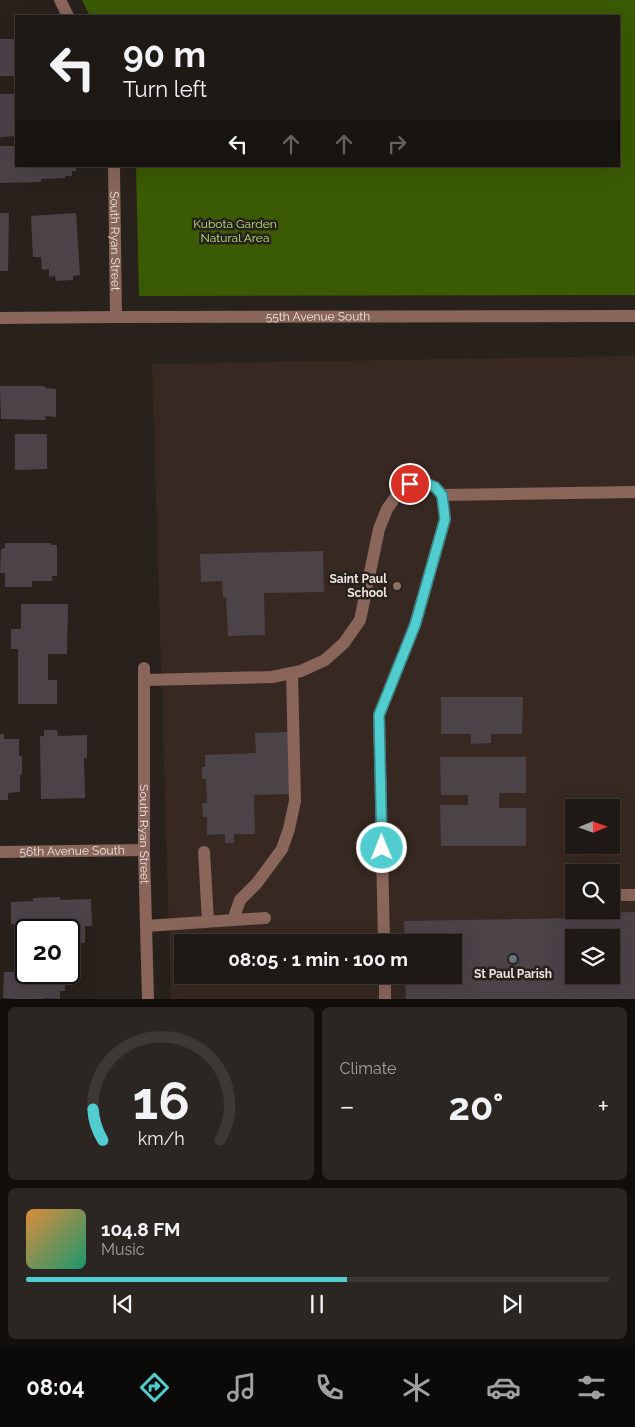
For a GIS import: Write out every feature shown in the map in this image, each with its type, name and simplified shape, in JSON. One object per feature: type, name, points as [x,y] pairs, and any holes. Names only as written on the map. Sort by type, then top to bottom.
[{"type":"street","points":[[60,0],[68,15]]},
{"type":"street","name":"South Ryan Street","points":[[114,167],[116,317]]},
{"type":"street","name":"55th Avenue South","points":[[0,318],[635,316]]},
{"type":"street","points":[[233,920],[240,900],[272,864],[282,849],[289,830],[295,801],[292,673],[301,672],[325,660],[344,643],[360,620],[379,528],[386,509],[397,495],[410,484],[425,483],[435,487],[442,495],[445,519],[415,625],[379,715],[384,934]]},
{"type":"street","points":[[442,495],[635,492]]},
{"type":"street","name":"South Ryan Street","points":[[148,999],[144,850],[144,674],[272,677],[292,673]]},
{"type":"street","name":"56th Avenue South","points":[[0,852],[144,850]]},
{"type":"street","points":[[204,852],[208,922]]},
{"type":"street","points":[[620,895],[635,895]]},
{"type":"street","points":[[146,926],[265,918]]},
{"type":"street","points":[[385,984],[385,999]]},
{"type":"shaded area","name":"Saint Paul School","points":[[635,356],[635,999],[171,999],[152,364]]},
{"type":"green space","name":"Kubota Garden Natural Area","points":[[82,0],[635,0],[635,295],[139,296],[136,167],[620,167],[620,15],[90,15]]},
{"type":"building","points":[[0,39],[13,39],[15,41],[15,76],[0,76]]},
{"type":"building","points":[[0,94],[15,94],[15,136],[0,137]]},
{"type":"building","points":[[0,146],[15,146],[15,167],[76,167],[76,171],[72,171],[72,176],[65,176],[65,178],[41,179],[41,182],[0,183]]},
{"type":"building","points":[[0,213],[9,213],[8,271],[0,271]]},
{"type":"building","points":[[76,213],[80,275],[73,276],[73,280],[56,281],[55,276],[49,277],[49,269],[42,270],[41,257],[33,257],[31,216]]},
{"type":"building","points":[[0,386],[45,386],[45,388],[56,389],[56,417],[45,416],[46,420],[1,419]]},
{"type":"building","points":[[15,434],[47,434],[47,469],[15,470]]},
{"type":"building","points":[[5,543],[51,543],[51,545],[57,545],[57,576],[52,576],[52,581],[32,581],[32,587],[5,587],[5,573],[0,573],[1,549],[5,548]]},
{"type":"building","points":[[323,551],[324,592],[264,593],[265,635],[228,636],[226,597],[223,597],[222,581],[201,582],[200,554]]},
{"type":"building","points":[[21,604],[68,604],[67,654],[48,654],[48,680],[57,680],[57,704],[18,704],[18,649],[11,649],[11,629],[21,629]]},
{"type":"building","points":[[441,697],[523,697],[522,734],[491,734],[491,743],[471,744],[471,734],[441,734]]},
{"type":"building","points":[[44,730],[57,730],[58,736],[87,735],[87,758],[84,758],[85,798],[41,799],[40,736],[44,736]]},
{"type":"building","points":[[288,732],[290,794],[254,795],[255,834],[234,834],[234,843],[225,843],[225,834],[207,835],[207,817],[203,817],[202,803],[207,803],[206,779],[202,779],[205,755],[256,753],[255,733]]},
{"type":"building","points":[[0,734],[4,734],[4,739],[19,739],[19,756],[22,756],[20,792],[8,793],[8,800],[0,800]]},
{"type":"building","points":[[440,757],[526,757],[526,793],[499,793],[499,808],[526,808],[526,846],[441,846],[440,805],[468,805],[468,795],[441,795]]},
{"type":"building","points":[[60,897],[60,900],[91,899],[92,926],[85,926],[85,943],[80,943],[80,919],[15,919],[15,924],[11,924],[11,902],[33,901],[33,898]]},
{"type":"building","name":"St Paul Parish","points":[[620,912],[635,912],[635,999],[406,999],[405,984],[462,984],[462,934],[405,934],[404,921],[620,919]]},
{"type":"building","points":[[4,972],[15,972],[15,984],[65,984],[65,991],[60,991],[60,999],[3,998]]},
{"type":"place","name":"Saint Paul School","points":[[397,586]]},
{"type":"place","name":"St Paul Parish","points":[[513,959]]},
{"type":"route","points":[[382,848],[379,715],[415,625],[445,519],[442,495],[435,487],[425,483],[410,484]]}]
